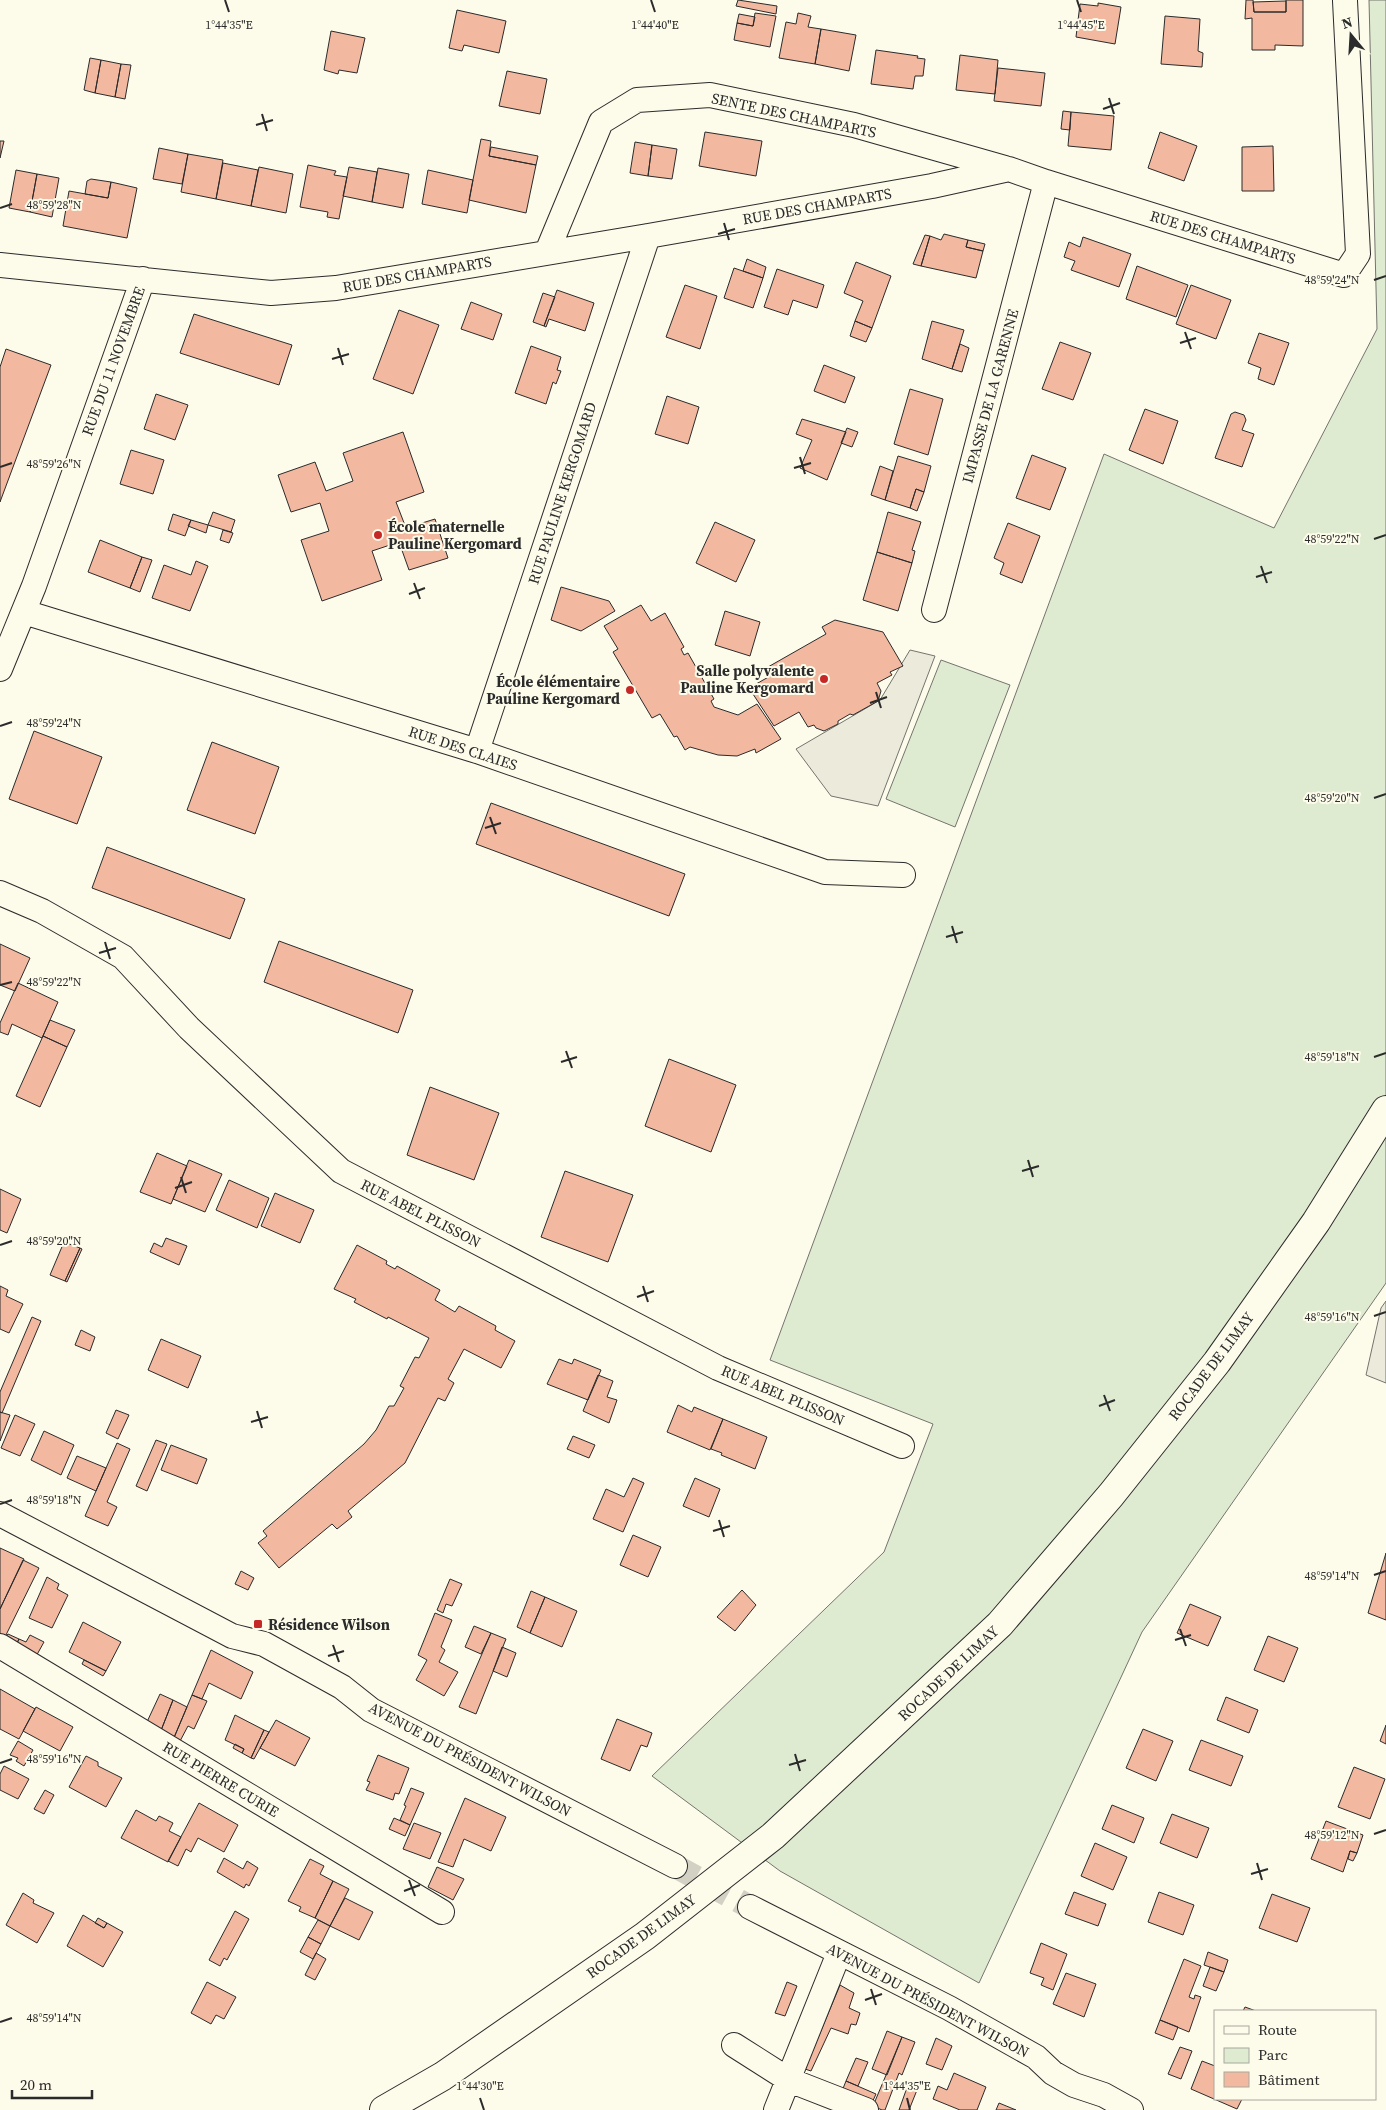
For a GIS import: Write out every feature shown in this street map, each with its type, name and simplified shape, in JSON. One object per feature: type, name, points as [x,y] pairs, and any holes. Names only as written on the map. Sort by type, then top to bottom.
[{"type":"main road","name":"ROCADE DE LIMAY","points":[[384,2110],[443,2076],[645,1936],[773,1836],[1000,1624],[1111,1495],[1217,1362],[1316,1222],[1386,1110]]},
{"type":"street","name":"RUE DES CHAMPARTS","points":[[0,265],[271,293],[336,288],[932,186],[1010,169],[1046,182],[1344,275],[1358,254],[1345,1]]},
{"type":"street","name":"SENTE DES CHAMPARTS","points":[[547,252],[601,122],[637,100],[710,95],[854,125],[1010,169]]},
{"type":"street","name":"IMPASSE DE LA GARENNE","points":[[934,610],[1046,182]]},
{"type":"street","name":"RUE PAULINE KERGOMARD","points":[[477,751],[648,236]]},
{"type":"street","name":"RUE DU 11 NOVEMBRE","points":[[0,669],[24,612],[143,279]]},
{"type":"street","name":"RUE DES CLAIES","points":[[24,612],[477,751],[825,872],[903,875]]},
{"type":"street","name":"RUE ABEL PLISSON","points":[[0,893],[42,911],[123,957],[188,1028],[341,1171],[718,1368],[902,1446]]},
{"type":"street","name":"AVENUE DU PRÉSIDENT WILSON","points":[[0,1514],[232,1636],[264,1644],[342,1687],[371,1710],[675,1866]]},
{"type":"street","name":"RUE PIERRE CURIE","points":[[0,1646],[442,1912]]},
{"type":"street","name":"AVENUE DU PRÉSIDENT WILSON","points":[[750,1907],[976,2023],[1036,2057],[1053,2073],[1074,2085],[1104,2095],[1131,2110]]},
{"type":"street","points":[[776,2110],[839,1953]]},
{"type":"street","points":[[734,2045],[789,2080],[866,2110]]},
{"type":"green space","points":[[1369,0],[1386,0],[1386,1283],[1142,1632],[979,1983],[780,1871],[652,1776],[884,1552],[933,1424],[770,1360],[1104,454],[1274,528],[1377,329]]},
{"type":"green space","points":[[941,660],[1010,685],[955,827],[886,799]]},
{"type":"shaded area","points":[[910,650],[935,656],[878,806],[831,796],[796,749],[880,700]]},
{"type":"shaded area","points":[[1386,1301],[1386,1383],[1366,1375],[1381,1308]]},
{"type":"building","points":[[738,0],[777,6],[776,14],[736,6]]},
{"type":"building","points":[[1246,0],[1253,0],[1254,12],[1286,12],[1286,0],[1303,0],[1303,46],[1275,45],[1275,50],[1252,50],[1252,18],[1245,19]]},
{"type":"building","points":[[1286,1],[1286,12],[1254,12],[1253,2]]},
{"type":"building","points":[[1098,3],[1121,7],[1115,44],[1076,37],[1080,4],[1098,6]]},
{"type":"building","points":[[457,10],[506,21],[499,53],[464,45],[462,51],[449,48]]},
{"type":"building","points":[[755,13],[776,16],[770,47],[734,40],[737,23],[753,26]]},
{"type":"building","points":[[798,13],[811,16],[808,27],[821,29],[815,64],[779,58],[786,22],[796,24]]},
{"type":"building","points":[[739,14],[755,17],[753,26],[737,23]]},
{"type":"building","points":[[1165,16],[1200,19],[1198,51],[1203,53],[1202,67],[1161,64]]},
{"type":"building","points":[[821,29],[856,35],[849,71],[815,64]]},
{"type":"building","points":[[331,31],[365,38],[357,73],[339,70],[338,74],[324,70]]},
{"type":"building","points":[[876,50],[918,56],[917,58],[925,59],[923,76],[915,76],[913,89],[871,84]]},
{"type":"building","points":[[960,55],[998,60],[995,94],[956,90]]},
{"type":"building","points":[[90,58],[101,60],[95,93],[84,90]]},
{"type":"building","points":[[101,60],[121,64],[115,97],[95,93]]},
{"type":"building","points":[[121,64],[131,65],[125,99],[115,97]]},
{"type":"building","points":[[998,68],[1045,73],[1041,106],[994,101]]},
{"type":"building","points":[[507,71],[547,79],[540,114],[499,106]]},
{"type":"building","points":[[1063,111],[1071,112],[1070,130],[1061,129]]},
{"type":"building","points":[[1071,112],[1114,116],[1111,150],[1068,146]]},
{"type":"building","points":[[705,132],[762,141],[756,176],[699,166]]},
{"type":"building","points":[[1160,132],[1197,146],[1184,181],[1148,168]]},
{"type":"building","points":[[481,139],[491,141],[489,156],[536,165],[526,213],[469,200]]},
{"type":"building","points":[[0,141],[4,141],[0,158]]},
{"type":"building","points":[[635,142],[652,145],[648,176],[630,173]]},
{"type":"building","points":[[652,145],[677,149],[672,179],[648,176]]},
{"type":"building","points":[[1273,146],[1274,191],[1242,191],[1242,147]]},
{"type":"building","points":[[491,147],[538,156],[536,165],[489,156]]},
{"type":"building","points":[[159,148],[188,154],[182,184],[153,179]]},
{"type":"building","points":[[188,154],[223,160],[216,199],[181,192]]},
{"type":"building","points":[[223,163],[258,170],[251,206],[216,199]]},
{"type":"building","points":[[308,165],[336,171],[334,175],[347,177],[339,219],[327,217],[328,212],[300,207]]},
{"type":"building","points":[[259,167],[293,174],[286,213],[251,206]]},
{"type":"building","points":[[349,167],[377,172],[372,202],[343,196]]},
{"type":"building","points":[[378,168],[409,174],[403,208],[372,202]]},
{"type":"building","points":[[16,170],[37,174],[30,212],[9,208]]},
{"type":"building","points":[[428,170],[473,180],[467,213],[422,204]]},
{"type":"building","points":[[37,174],[59,178],[52,217],[30,212]]},
{"type":"building","points":[[91,179],[111,182],[108,198],[85,194],[87,181]]},
{"type":"building","points":[[111,182],[137,188],[127,238],[63,226],[69,191],[108,198]]},
{"type":"building","points":[[944,234],[968,240],[966,247],[983,251],[976,278],[921,266],[930,236],[941,240]]},
{"type":"building","points":[[925,235],[930,236],[921,266],[913,264]]},
{"type":"building","points":[[1083,237],[1131,254],[1119,287],[1071,270],[1075,261],[1064,257],[1069,242],[1080,247]]},
{"type":"building","points":[[968,240],[985,244],[983,251],[966,247]]},
{"type":"building","points":[[747,259],[766,267],[763,278],[743,271]]},
{"type":"building","points":[[856,262],[891,276],[872,328],[855,321],[863,301],[844,293]]},
{"type":"building","points":[[1137,266],[1188,285],[1176,317],[1126,299]]},
{"type":"building","points":[[734,268],[763,278],[753,308],[724,298]]},
{"type":"building","points":[[777,269],[824,285],[817,308],[793,300],[788,315],[764,307]]},
{"type":"building","points":[[685,285],[717,296],[700,349],[666,337]]},
{"type":"building","points":[[1191,285],[1231,300],[1216,339],[1176,324]]},
{"type":"building","points":[[557,290],[594,303],[585,331],[549,319],[546,327],[544,326]]},
{"type":"building","points":[[543,293],[555,297],[544,326],[533,322]]},
{"type":"building","points":[[471,302],[502,314],[493,340],[461,329]]},
{"type":"building","points":[[399,310],[439,325],[413,394],[373,379]]},
{"type":"building","points":[[194,314],[292,345],[279,385],[180,353]]},
{"type":"building","points":[[855,321],[872,328],[866,342],[850,336]]},
{"type":"building","points":[[932,321],[964,330],[952,369],[922,359]]},
{"type":"building","points":[[1259,333],[1289,343],[1274,385],[1258,379],[1261,368],[1248,363]]},
{"type":"building","points":[[1060,342],[1091,353],[1073,400],[1042,389]]},
{"type":"building","points":[[960,344],[969,348],[962,372],[952,369]]},
{"type":"building","points":[[531,346],[561,357],[557,370],[561,371],[556,384],[553,382],[546,404],[515,393]]},
{"type":"building","points":[[6,349],[51,365],[0,502],[0,367]]},
{"type":"building","points":[[824,365],[855,377],[845,403],[814,391]]},
{"type":"building","points":[[910,389],[943,399],[928,455],[894,444]]},
{"type":"building","points":[[156,394],[188,405],[175,440],[144,429]]},
{"type":"building","points":[[667,396],[699,407],[688,444],[655,434]]},
{"type":"building","points":[[1145,409],[1178,421],[1163,464],[1129,450]]},
{"type":"building","points":[[1235,412],[1244,415],[1246,420],[1242,430],[1254,434],[1242,467],[1215,458],[1231,414]]},
{"type":"building","points":[[802,419],[846,432],[827,480],[800,468],[812,440],[796,434]]},
{"type":"building","points":[[847,428],[858,432],[852,447],[841,443]]},
{"type":"building","points":[[403,432],[424,492],[396,502],[406,528],[435,519],[448,558],[409,570],[399,542],[372,551],[382,580],[322,601],[301,540],[329,531],[320,503],[291,512],[278,475],[315,462],[326,491],[353,481],[343,453]]},
{"type":"building","points":[[131,450],[164,460],[153,494],[120,484]]},
{"type":"building","points":[[1032,455],[1066,468],[1050,510],[1016,498]]},
{"type":"building","points":[[898,456],[931,466],[924,492],[916,489],[910,508],[885,500]]},
{"type":"building","points":[[880,466],[893,471],[885,500],[871,495]]},
{"type":"building","points":[[916,489],[924,492],[917,511],[910,508]]},
{"type":"building","points":[[213,512],[235,520],[231,532],[208,525]]},
{"type":"building","points":[[888,512],[921,522],[912,550],[915,551],[912,563],[877,552]]},
{"type":"building","points":[[173,514],[191,520],[185,536],[168,530]]},
{"type":"building","points":[[191,520],[208,525],[206,533],[188,526]]},
{"type":"building","points":[[715,522],[755,540],[736,582],[696,563]]},
{"type":"building","points":[[1008,523],[1040,536],[1022,583],[1000,574],[1004,563],[994,558]]},
{"type":"building","points":[[223,530],[233,533],[229,543],[220,540]]},
{"type":"building","points":[[100,540],[142,557],[130,588],[88,572]]},
{"type":"building","points":[[877,552],[912,563],[898,611],[863,600]]},
{"type":"building","points":[[142,557],[152,560],[140,592],[130,588]]},
{"type":"building","points":[[196,561],[208,566],[190,611],[152,598],[164,565],[191,575]]},
{"type":"building","points":[[561,587],[609,601],[615,611],[581,631],[551,620]]},
{"type":"building","points":[[641,605],[651,621],[665,613],[684,647],[681,649],[684,655],[688,653],[714,699],[711,701],[714,707],[738,715],[757,704],[781,739],[756,753],[755,749],[737,756],[718,755],[690,747],[685,750],[677,736],[674,737],[660,714],[652,718],[613,652],[618,649],[604,626]]},
{"type":"building","points":[[725,611],[760,622],[750,656],[715,645]]},
{"type":"building","name":"Salle polyvalente Pauline Kergomard","points":[[835,620],[883,632],[903,666],[890,672],[892,675],[877,683],[881,691],[878,701],[853,715],[850,714],[838,721],[838,724],[824,731],[816,728],[814,725],[808,727],[799,712],[774,726],[749,688],[772,675],[768,667],[826,634],[822,627]]},
{"type":"building","points":[[34,731],[102,757],[77,824],[9,799]]},
{"type":"building","points":[[212,742],[279,767],[255,834],[187,810]]},
{"type":"building","points":[[491,803],[685,874],[669,916],[476,844]]},
{"type":"building","points":[[107,847],[245,899],[230,939],[92,888]]},
{"type":"building","points":[[279,941],[413,990],[398,1033],[264,982]]},
{"type":"building","points":[[0,944],[30,958],[15,991],[0,985]]},
{"type":"building","points":[[18,983],[58,1002],[42,1038],[12,1024],[8,1035],[0,1032],[0,1023]]},
{"type":"building","points":[[50,1020],[75,1030],[67,1047],[43,1036]]},
{"type":"building","points":[[43,1036],[67,1047],[40,1107],[16,1096]]},
{"type":"building","points":[[669,1059],[736,1085],[711,1152],[645,1126]]},
{"type":"building","points":[[430,1087],[499,1113],[474,1180],[407,1155]]},
{"type":"building","points":[[157,1153],[187,1166],[171,1204],[140,1192]]},
{"type":"building","points":[[189,1160],[222,1174],[205,1212],[173,1199]]},
{"type":"building","points":[[565,1171],[633,1195],[608,1262],[541,1237]]},
{"type":"building","points":[[229,1180],[269,1198],[257,1228],[216,1210]]},
{"type":"building","points":[[0,1189],[21,1199],[7,1233],[0,1230]]},
{"type":"building","points":[[275,1193],[314,1210],[300,1243],[261,1226]]},
{"type":"building","points":[[166,1238],[187,1246],[179,1265],[150,1252],[154,1243],[162,1247]]},
{"type":"building","points":[[64,1242],[80,1248],[65,1281],[50,1275]]},
{"type":"building","points":[[357,1245],[387,1261],[386,1264],[395,1269],[397,1266],[440,1290],[435,1300],[455,1312],[459,1306],[496,1326],[495,1330],[515,1341],[501,1368],[464,1349],[448,1379],[454,1383],[445,1401],[438,1398],[405,1463],[348,1511],[352,1517],[337,1529],[332,1524],[279,1568],[258,1543],[267,1536],[263,1531],[364,1444],[376,1430],[389,1406],[394,1406],[404,1388],[400,1386],[415,1357],[419,1358],[429,1338],[354,1302],[356,1299],[334,1289]]},
{"type":"building","points":[[80,1248],[82,1249],[67,1282],[65,1281]]},
{"type":"building","points":[[0,1286],[8,1290],[6,1296],[23,1304],[9,1333],[0,1329]]},
{"type":"building","points":[[32,1317],[41,1321],[2,1413],[0,1412],[0,1392]]},
{"type":"building","points":[[81,1330],[95,1337],[90,1351],[75,1345]]},
{"type":"building","points":[[161,1339],[201,1356],[188,1388],[148,1370]]},
{"type":"building","points":[[559,1359],[572,1364],[574,1359],[601,1370],[588,1400],[547,1384]]},
{"type":"building","points":[[598,1375],[613,1381],[607,1397],[617,1400],[609,1423],[583,1411]]},
{"type":"building","points":[[678,1405],[692,1412],[694,1407],[723,1419],[710,1450],[667,1432]]},
{"type":"building","points":[[116,1410],[129,1415],[118,1439],[106,1433]]},
{"type":"building","points":[[0,1412],[10,1415],[0,1441]]},
{"type":"building","points":[[15,1415],[35,1424],[20,1456],[1,1448]]},
{"type":"building","points":[[723,1419],[767,1437],[755,1469],[711,1449]]},
{"type":"building","points":[[44,1431],[74,1445],[61,1475],[31,1460]]},
{"type":"building","points":[[573,1436],[595,1445],[589,1458],[567,1449]]},
{"type":"building","points":[[156,1440],[167,1444],[147,1491],[136,1486]]},
{"type":"building","points":[[117,1443],[130,1449],[107,1502],[117,1507],[108,1526],[85,1516]]},
{"type":"building","points":[[171,1445],[207,1459],[197,1484],[161,1470]]},
{"type":"building","points":[[77,1456],[106,1468],[96,1491],[67,1478]]},
{"type":"building","points":[[633,1478],[644,1483],[623,1532],[593,1519],[606,1489],[624,1497]]},
{"type":"building","points":[[695,1478],[720,1489],[709,1517],[683,1506]]},
{"type":"building","points":[[633,1535],[661,1547],[648,1577],[620,1565]]},
{"type":"building","points":[[0,1548],[24,1559],[0,1609]]},
{"type":"building","points":[[1386,1553],[1386,1620],[1368,1613]]},
{"type":"building","points":[[23,1560],[39,1568],[4,1639],[0,1637],[0,1609]]},
{"type":"building","points":[[241,1571],[254,1578],[248,1590],[235,1584]]},
{"type":"building","points":[[47,1577],[59,1584],[57,1589],[68,1595],[52,1628],[29,1618]]},
{"type":"building","points":[[450,1579],[462,1584],[452,1606],[446,1604],[443,1613],[437,1610]]},
{"type":"building","points":[[742,1590],[756,1605],[735,1631],[717,1617]]},
{"type":"building","points":[[531,1591],[545,1597],[530,1633],[517,1627]]},
{"type":"building","points":[[545,1597],[577,1611],[562,1647],[530,1633]]},
{"type":"building","points":[[1190,1604],[1221,1617],[1208,1646],[1177,1633]]},
{"type":"building","points":[[435,1613],[452,1620],[441,1647],[445,1650],[439,1662],[458,1672],[444,1696],[416,1680],[427,1660],[418,1655]]},
{"type":"building","points":[[83,1622],[121,1642],[106,1671],[69,1652]]},
{"type":"building","points":[[474,1626],[491,1633],[481,1654],[465,1647]]},
{"type":"building","points":[[491,1633],[506,1639],[476,1714],[459,1707]]},
{"type":"building","points":[[8,1634],[19,1639],[14,1649],[4,1639]]},
{"type":"building","points":[[30,1635],[44,1642],[34,1660],[14,1649],[19,1639],[26,1642]]},
{"type":"building","points":[[1268,1636],[1298,1648],[1284,1682],[1254,1670]]},
{"type":"building","points":[[502,1647],[516,1653],[507,1677],[493,1671]]},
{"type":"building","points":[[211,1650],[253,1672],[241,1699],[209,1683],[202,1699],[192,1695]]},
{"type":"building","points":[[84,1660],[106,1671],[103,1676],[82,1664]]},
{"type":"building","points":[[0,1689],[35,1709],[19,1739],[0,1729]]},
{"type":"building","points":[[160,1694],[173,1700],[160,1733],[146,1724]]},
{"type":"building","points":[[192,1695],[207,1701],[194,1729],[188,1726],[179,1743],[173,1740]]},
{"type":"building","points":[[1226,1697],[1258,1710],[1249,1733],[1217,1720]]},
{"type":"building","points":[[173,1700],[187,1707],[173,1740],[160,1733]]},
{"type":"building","points":[[36,1707],[73,1727],[60,1751],[23,1731]]},
{"type":"building","points":[[235,1715],[264,1730],[251,1758],[242,1753],[244,1749],[225,1740]]},
{"type":"building","points":[[617,1719],[652,1733],[647,1747],[641,1745],[630,1771],[601,1759]]},
{"type":"building","points":[[276,1720],[310,1738],[295,1766],[260,1748]]},
{"type":"building","points":[[1386,1725],[1386,1744],[1380,1741]]},
{"type":"building","points":[[1143,1729],[1173,1741],[1156,1781],[1126,1768]]},
{"type":"building","points":[[264,1730],[269,1732],[254,1759],[251,1758]]},
{"type":"building","points":[[1201,1740],[1243,1756],[1231,1786],[1189,1770]]},
{"type":"building","points":[[18,1741],[33,1750],[24,1766],[16,1761],[18,1758],[10,1755]]},
{"type":"building","points":[[235,1744],[244,1749],[242,1753],[233,1748]]},
{"type":"building","points":[[378,1755],[409,1768],[399,1794],[395,1793],[393,1800],[366,1790],[370,1782],[367,1781]]},
{"type":"building","points":[[86,1756],[98,1762],[98,1766],[122,1778],[106,1807],[69,1787]]},
{"type":"building","points":[[4,1766],[29,1779],[18,1799],[0,1790],[0,1774]]},
{"type":"building","points":[[1354,1767],[1385,1779],[1370,1819],[1338,1807]]},
{"type":"building","points":[[411,1788],[424,1793],[410,1825],[400,1820]]},
{"type":"building","points":[[45,1790],[54,1795],[44,1814],[34,1809]]},
{"type":"building","points":[[465,1798],[506,1817],[491,1851],[464,1839],[453,1867],[438,1862]]},
{"type":"building","points":[[199,1803],[238,1825],[224,1852],[198,1838],[191,1852],[186,1849],[178,1866],[168,1861]]},
{"type":"building","points":[[1112,1805],[1144,1818],[1134,1843],[1102,1829]]},
{"type":"building","points":[[136,1810],[156,1821],[159,1816],[173,1823],[169,1831],[181,1837],[168,1862],[121,1838]]},
{"type":"building","points":[[1172,1814],[1209,1828],[1197,1858],[1160,1843]]},
{"type":"building","points":[[394,1818],[410,1825],[405,1836],[389,1829]]},
{"type":"building","points":[[1326,1821],[1363,1835],[1357,1853],[1350,1851],[1343,1872],[1311,1859]]},
{"type":"building","points":[[414,1823],[441,1833],[430,1859],[403,1849]]},
{"type":"building","points":[[1095,1843],[1127,1857],[1113,1890],[1081,1876]]},
{"type":"building","points":[[1350,1851],[1357,1853],[1353,1861],[1348,1859]]},
{"type":"building","points":[[224,1858],[243,1869],[247,1861],[258,1868],[249,1886],[246,1884],[244,1888],[217,1872]]},
{"type":"building","points":[[310,1859],[324,1866],[320,1874],[333,1881],[315,1918],[299,1911],[301,1907],[288,1901]]},
{"type":"building","points":[[437,1867],[464,1879],[453,1900],[428,1887]]},
{"type":"building","points":[[333,1881],[349,1889],[330,1926],[315,1918]]},
{"type":"building","points":[[1074,1892],[1106,1904],[1098,1926],[1065,1914]]},
{"type":"building","points":[[1159,1892],[1194,1905],[1183,1935],[1148,1922]]},
{"type":"building","points":[[23,1893],[34,1900],[33,1903],[54,1913],[37,1943],[6,1925]]},
{"type":"building","points":[[1272,1894],[1310,1908],[1297,1942],[1259,1928]]},
{"type":"building","points":[[345,1898],[373,1912],[359,1940],[330,1926]]},
{"type":"building","points":[[235,1911],[249,1919],[227,1960],[224,1958],[220,1966],[209,1960]]},
{"type":"building","points":[[83,1915],[104,1928],[107,1923],[123,1932],[103,1967],[67,1946]]},
{"type":"building","points":[[98,1918],[107,1923],[104,1928],[95,1923]]},
{"type":"building","points":[[318,1920],[330,1926],[321,1944],[308,1937]]},
{"type":"building","points":[[308,1937],[321,1944],[313,1959],[300,1952]]},
{"type":"building","points":[[1041,1943],[1067,1954],[1053,1990],[1041,1985],[1044,1978],[1030,1973]]},
{"type":"building","points":[[1208,1952],[1228,1960],[1224,1972],[1204,1965]]},
{"type":"building","points":[[316,1953],[326,1959],[315,1980],[305,1975]]},
{"type":"building","points":[[1184,1959],[1201,1966],[1189,1997],[1194,1999],[1195,1995],[1201,1997],[1189,2032],[1160,2020]]},
{"type":"building","points":[[1210,1967],[1224,1972],[1216,1991],[1203,1986]]},
{"type":"building","points":[[1066,1973],[1096,1984],[1084,2017],[1053,2004]]},
{"type":"building","points":[[207,1982],[236,1997],[224,2019],[216,2015],[211,2024],[191,2013]]},
{"type":"building","points":[[787,1982],[797,1986],[785,2016],[775,2013]]},
{"type":"building","points":[[840,1985],[854,1993],[849,2008],[860,2013],[856,2025],[851,2024],[848,2034],[831,2028],[811,2071],[805,2069]]},
{"type":"building","points":[[1160,2020],[1178,2027],[1173,2040],[1155,2033]]},
{"type":"building","points":[[887,2031],[902,2037],[887,2075],[872,2069]]},
{"type":"building","points":[[902,2037],[915,2042],[902,2075],[899,2073],[885,2110],[882,2110],[873,2106]]},
{"type":"building","points":[[936,2038],[952,2046],[942,2070],[926,2064]]},
{"type":"building","points":[[1180,2047],[1192,2051],[1181,2079],[1168,2074]]},
{"type":"building","points":[[856,2058],[868,2062],[858,2086],[846,2081]]},
{"type":"building","points":[[1202,2061],[1214,2066],[1214,2099],[1191,2089]]},
{"type":"building","points":[[954,2073],[986,2087],[977,2110],[960,2110],[933,2099],[938,2086],[947,2090]]},
{"type":"building","points":[[846,2081],[876,2094],[871,2105],[842,2091]]},
{"type":"building","points":[[909,2082],[919,2085],[909,2110],[899,2110]]},
{"type":"building","points":[[1216,2100],[1242,2100],[1237,2109]]},
{"type":"building","points":[[999,2103],[1016,2110],[996,2110]]},
{"type":"tunnel","points":[[675,1866],[750,1907]]},
{"type":"place","name":"École maternelle Pauline Kergomard","points":[[378,535]]},
{"type":"place","name":"Salle polyvalente Pauline Kergomard","points":[[824,679]]},
{"type":"place","name":"École élémentaire Pauline Kergomard","points":[[630,690]]},
{"type":"place","name":"Résidence Wilson","points":[[258,1624]]}]
